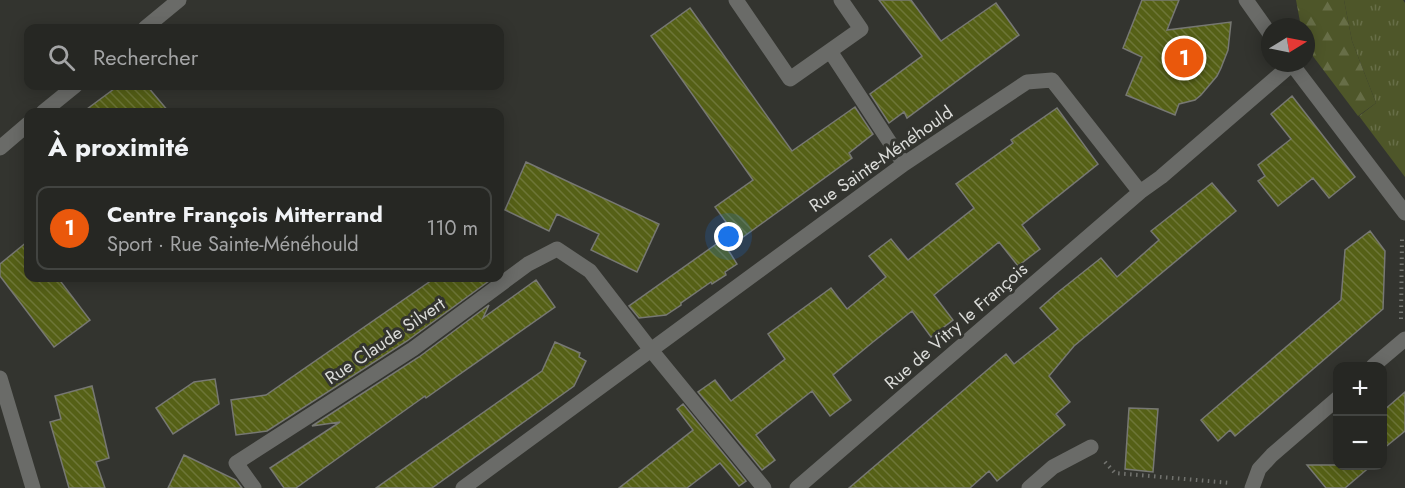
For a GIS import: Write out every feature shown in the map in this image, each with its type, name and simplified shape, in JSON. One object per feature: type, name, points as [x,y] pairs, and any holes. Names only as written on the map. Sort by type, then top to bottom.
[{"type":"street","points":[[150,24],[179,0]]},
{"type":"street","points":[[736,0],[790,79],[861,29],[841,0]]},
{"type":"street","points":[[1246,0],[1261,21]]},
{"type":"street","points":[[830,51],[904,164]]},
{"type":"street","points":[[1140,192],[1161,177],[1282,72]]},
{"type":"street","points":[[1297,72],[1405,213]]},
{"type":"street","name":"Rue Sainte-Ménéhould","points":[[463,488],[904,164],[1027,82],[1052,80],[1140,192]]},
{"type":"street","points":[[48,108],[70,90]]},
{"type":"street","points":[[0,148],[24,127]]},
{"type":"street","name":"Rue de Vitry le François","points":[[797,488],[1140,192]]},
{"type":"street","name":"Rue Claude Silvert","points":[[504,282],[528,264],[557,249],[590,271],[651,350],[764,488]]},
{"type":"street","name":"Rue Claude Silvert","points":[[254,488],[236,463],[413,349],[504,282]]},
{"type":"street","points":[[1378,362],[1405,339]]},
{"type":"street","points":[[0,378],[6,418],[33,488]]},
{"type":"street","points":[[1252,487],[1259,469],[1272,455],[1333,402]]},
{"type":"street","points":[[1029,488],[1053,467],[1091,447]]},
{"type":"path","points":[[1405,237],[1402,239],[1401,321],[1405,326]]},
{"type":"path","points":[[1091,447],[1116,473],[1252,487]]},
{"type":"green space","points":[[1296,0],[1344,0],[1352,41],[1376,103],[1358,116],[1315,59],[1315,18],[1299,18]]},
{"type":"green space","points":[[1344,0],[1403,0],[1405,3],[1405,177],[1359,116],[1376,103],[1352,41]]},
{"type":"building","points":[[879,0],[911,0],[941,41],[996,3],[1019,35],[907,118],[904,112],[889,123],[870,94],[922,56]]},
{"type":"building","points":[[1142,0],[1179,0],[1167,30],[1231,22],[1228,50],[1217,76],[1195,100],[1179,104],[1175,115],[1126,95],[1142,57],[1123,48]]},
{"type":"building","points":[[690,8],[792,151],[855,107],[873,134],[849,153],[852,158],[739,240],[715,207],[753,180],[651,36]]},
{"type":"building","points":[[113,90],[150,90],[166,108],[88,108]]},
{"type":"building","points":[[1292,96],[1355,177],[1329,198],[1313,178],[1278,206],[1258,181],[1265,176],[1258,165],[1291,139],[1271,114]]},
{"type":"building","points":[[1057,108],[1098,164],[1022,225],[1040,249],[1018,266],[999,242],[934,295],[953,320],[931,337],[912,311],[833,375],[851,400],[830,416],[812,391],[756,435],[775,460],[762,470],[698,392],[715,380],[731,401],[785,359],[768,334],[831,288],[847,309],[886,277],[869,256],[891,239],[908,260],[974,208],[956,184],[1013,143],[1011,140]]},
{"type":"building","points":[[526,162],[659,224],[637,272],[591,250],[599,234],[557,214],[549,231],[505,210]]},
{"type":"building","points":[[1212,183],[1236,211],[1074,346],[1049,376],[1070,402],[1056,414],[1065,425],[997,481],[989,471],[970,488],[849,488],[1006,354],[1014,364],[1058,329],[1040,308],[1057,293],[1101,258],[1117,277],[1159,240],[1151,231]]},
{"type":"building","points":[[1370,231],[1385,251],[1383,309],[1235,436],[1230,430],[1218,441],[1201,420],[1341,300],[1345,250]]},
{"type":"building","points":[[722,240],[737,264],[725,272],[726,275],[712,284],[711,282],[666,315],[639,318],[629,306]]},
{"type":"building","points":[[24,244],[24,282],[61,282],[90,320],[54,347],[0,276],[0,264]]},
{"type":"building","points":[[536,280],[555,307],[296,488],[284,488],[270,468],[340,422],[312,426],[419,357],[489,305],[483,318]]},
{"type":"building","points":[[429,282],[488,282],[407,341],[267,431],[236,435],[231,400],[266,395]]},
{"type":"building","points":[[555,342],[580,353],[579,357],[586,361],[574,386],[432,488],[376,488],[542,371]]},
{"type":"building","points":[[215,379],[219,404],[173,434],[156,408],[194,382]]},
{"type":"building","points":[[92,386],[109,458],[96,462],[105,488],[69,488],[50,422],[61,419],[55,396]]},
{"type":"building","points":[[1405,392],[1405,431],[1387,446],[1387,416],[1387,408]]},
{"type":"building","points":[[683,404],[746,481],[739,486],[720,463],[687,488],[619,488],[693,430],[677,409]]},
{"type":"building","points":[[1129,408],[1158,409],[1153,472],[1125,469]]},
{"type":"building","points":[[184,455],[236,480],[242,488],[168,488]]},
{"type":"building","points":[[1307,465],[1333,465],[1333,470],[1366,470],[1345,488],[1326,488]]},
{"type":"place","name":"Centre François Mitterrand","points":[[1184,58]]}]
